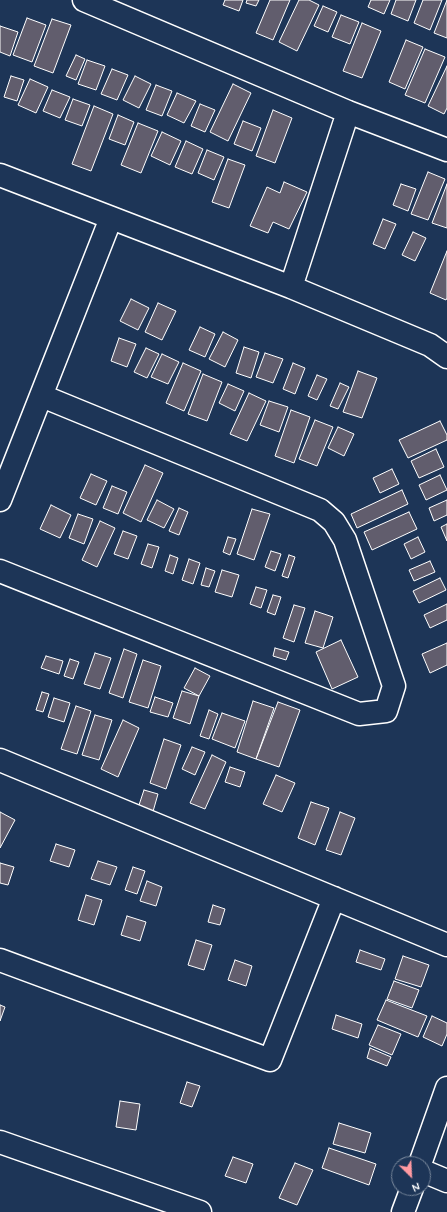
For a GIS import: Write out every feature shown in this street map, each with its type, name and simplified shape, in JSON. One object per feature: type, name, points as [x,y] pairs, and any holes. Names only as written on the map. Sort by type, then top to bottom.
[{"type":"street","points":[[84,0],[348,112],[447,150]]},
{"type":"street","points":[[291,287],[348,112]]},
{"type":"street","points":[[0,175],[291,287],[430,345],[447,357]]},
{"type":"street","points":[[0,500],[111,218]]},
{"type":"street","points":[[0,571],[360,714],[386,711],[394,686],[345,540],[334,522],[320,510],[42,396]]},
{"type":"street","points":[[0,760],[447,945]]},
{"type":"street","points":[[0,960],[270,1060],[334,898]]},
{"type":"street","points":[[423,1156],[447,1088]]},
{"type":"street","points":[[0,1142],[200,1212]]},
{"type":"street","points":[[431,1174],[447,1181]]},
{"type":"street","points":[[403,1212],[409,1196]]},
{"type":"building","points":[[225,0],[243,0],[239,11],[223,5]]},
{"type":"building","points":[[247,0],[259,0],[256,6],[246,3]]},
{"type":"building","points":[[270,0],[290,0],[273,40],[256,33]]},
{"type":"building","points":[[299,0],[309,0],[319,5],[297,51],[279,42]]},
{"type":"building","points":[[371,0],[390,0],[384,14],[368,7]]},
{"type":"building","points":[[396,0],[416,0],[408,21],[391,14]]},
{"type":"building","points":[[423,0],[442,0],[430,30],[414,23]]},
{"type":"building","points":[[447,0],[447,38],[434,33]]},
{"type":"building","points":[[323,6],[337,12],[328,32],[314,26]]},
{"type":"building","points":[[341,15],[359,22],[350,44],[332,37]]},
{"type":"building","points":[[27,18],[46,25],[32,62],[13,55]]},
{"type":"building","points":[[52,19],[71,25],[53,73],[34,66]]},
{"type":"building","points":[[362,23],[381,31],[362,78],[343,71]]},
{"type":"building","points":[[0,26],[18,32],[10,56],[0,52]]},
{"type":"building","points":[[406,40],[423,47],[405,89],[389,82]]},
{"type":"building","points":[[425,49],[445,57],[425,103],[405,95]]},
{"type":"building","points":[[76,55],[85,59],[76,80],[66,76]]},
{"type":"building","points":[[87,60],[105,66],[96,90],[78,84]]},
{"type":"building","points":[[447,66],[447,108],[444,114],[428,106]]},
{"type":"building","points":[[112,69],[128,75],[117,100],[101,94]]},
{"type":"building","points":[[11,76],[24,80],[17,101],[4,97]]},
{"type":"building","points":[[135,76],[151,84],[139,108],[123,100]]},
{"type":"building","points":[[30,79],[48,87],[36,113],[18,105]]},
{"type":"building","points":[[233,84],[251,93],[228,141],[210,132]]},
{"type":"building","points":[[156,85],[172,91],[162,116],[146,110]]},
{"type":"building","points":[[52,90],[70,97],[60,118],[43,111]]},
{"type":"building","points":[[177,93],[196,101],[184,123],[167,115]]},
{"type":"building","points":[[73,99],[90,105],[82,126],[65,120]]},
{"type":"building","points":[[200,104],[215,110],[205,132],[191,126]]},
{"type":"building","points":[[94,106],[113,114],[91,171],[72,164]]},
{"type":"building","points":[[273,110],[292,118],[275,163],[256,156]]},
{"type":"building","points":[[118,115],[134,122],[125,145],[109,139]]},
{"type":"building","points":[[243,121],[261,128],[252,151],[234,144]]},
{"type":"building","points":[[138,123],[158,131],[141,173],[121,165]]},
{"type":"building","points":[[162,132],[181,141],[170,165],[151,156]]},
{"type":"building","points":[[186,141],[203,149],[192,174],[175,167]]},
{"type":"building","points":[[207,150],[224,157],[214,180],[198,173]]},
{"type":"building","points":[[228,159],[245,165],[229,208],[212,202]]},
{"type":"building","points":[[428,172],[445,179],[428,220],[411,214]]},
{"type":"building","points":[[284,182],[307,192],[289,229],[273,222],[268,233],[250,226],[267,187],[280,193]]},
{"type":"building","points":[[401,184],[416,189],[408,211],[393,205]]},
{"type":"building","points":[[447,184],[447,228],[432,223]]},
{"type":"building","points":[[383,219],[396,224],[385,249],[373,244]]},
{"type":"building","points":[[413,232],[426,238],[415,261],[402,255]]},
{"type":"building","points":[[447,251],[447,298],[446,300],[430,293]]},
{"type":"building","points":[[131,299],[149,308],[138,330],[120,321]]},
{"type":"building","points":[[158,303],[176,311],[162,340],[145,332]]},
{"type":"building","points":[[200,327],[215,334],[205,357],[189,350]]},
{"type":"building","points":[[223,332],[238,340],[225,367],[209,359]]},
{"type":"building","points":[[119,338],[136,344],[127,367],[111,361]]},
{"type":"building","points":[[244,347],[259,352],[251,378],[236,373]]},
{"type":"building","points":[[146,348],[159,354],[147,378],[134,372]]},
{"type":"building","points":[[265,353],[283,359],[273,383],[256,377]]},
{"type":"building","points":[[162,354],[179,362],[168,384],[151,377]]},
{"type":"building","points":[[183,363],[201,371],[184,411],[166,403]]},
{"type":"building","points":[[293,363],[305,368],[295,394],[283,389]]},
{"type":"building","points":[[358,371],[377,378],[362,418],[343,412]]},
{"type":"building","points":[[203,374],[222,382],[207,421],[188,414]]},
{"type":"building","points":[[317,375],[327,379],[317,400],[308,396]]},
{"type":"building","points":[[340,383],[349,387],[338,409],[330,406]]},
{"type":"building","points":[[228,384],[244,391],[235,411],[219,403]]},
{"type":"building","points":[[249,393],[266,401],[247,441],[230,434]]},
{"type":"building","points":[[269,401],[288,407],[279,432],[260,425]]},
{"type":"building","points":[[291,410],[310,417],[294,463],[275,456]]},
{"type":"building","points":[[315,420],[333,427],[317,466],[299,459]]},
{"type":"building","points":[[440,421],[447,435],[447,440],[408,458],[399,440]]},
{"type":"building","points":[[338,427],[354,434],[344,456],[328,448]]},
{"type":"building","points":[[436,449],[444,467],[419,478],[411,461]]},
{"type":"building","points":[[145,465],[163,473],[141,522],[123,513]]},
{"type":"building","points":[[392,469],[399,484],[380,493],[373,478]]},
{"type":"building","points":[[91,474],[107,481],[96,505],[80,498]]},
{"type":"building","points":[[440,475],[447,490],[426,500],[419,485]]},
{"type":"building","points":[[112,486],[127,492],[118,514],[103,508]]},
{"type":"building","points":[[402,490],[408,504],[357,528],[351,514]]},
{"type":"building","points":[[157,500],[174,509],[164,528],[147,520]]},
{"type":"building","points":[[447,500],[447,515],[434,521],[429,508]]},
{"type":"building","points":[[51,505],[71,515],[60,538],[40,529]]},
{"type":"building","points":[[179,508],[188,512],[179,535],[169,531]]},
{"type":"building","points":[[252,509],[270,514],[254,560],[237,554]]},
{"type":"building","points":[[409,512],[417,529],[372,550],[364,532]]},
{"type":"building","points":[[78,514],[93,519],[84,544],[69,538]]},
{"type":"building","points":[[100,521],[115,528],[97,567],[82,560]]},
{"type":"building","points":[[447,524],[447,541],[441,527]]},
{"type":"building","points":[[123,531],[137,536],[128,559],[114,554]]},
{"type":"building","points":[[228,537],[236,539],[230,555],[223,552]]},
{"type":"building","points":[[418,537],[425,552],[411,559],[404,544]]},
{"type":"building","points":[[148,544],[159,547],[152,568],[141,564]]},
{"type":"building","points":[[271,551],[281,554],[275,571],[265,567]]},
{"type":"building","points":[[170,555],[178,558],[173,574],[165,571]]},
{"type":"building","points":[[289,555],[295,557],[288,578],[282,576]]},
{"type":"building","points":[[189,559],[200,563],[193,584],[182,580]]},
{"type":"building","points":[[430,561],[435,572],[414,581],[409,570]]},
{"type":"building","points":[[206,568],[215,571],[209,587],[201,585]]},
{"type":"building","points":[[222,570],[239,575],[232,597],[215,592]]},
{"type":"building","points":[[440,578],[446,590],[419,603],[413,591]]},
{"type":"building","points":[[256,587],[267,590],[261,608],[250,604]]},
{"type":"building","points":[[273,595],[281,597],[275,615],[267,612]]},
{"type":"building","points":[[447,604],[447,620],[430,628],[424,615]]},
{"type":"building","points":[[294,605],[305,608],[294,642],[283,638]]},
{"type":"building","points":[[315,611],[333,617],[323,648],[305,643]]},
{"type":"building","points":[[341,640],[358,677],[332,689],[316,652]]},
{"type":"building","points":[[447,643],[447,665],[430,673],[422,654]]},
{"type":"building","points":[[275,648],[289,652],[286,660],[273,656]]},
{"type":"building","points":[[124,649],[137,654],[123,698],[109,693]]},
{"type":"building","points":[[95,653],[111,658],[100,689],[84,684]]},
{"type":"building","points":[[46,656],[63,661],[59,674],[41,668]]},
{"type":"building","points":[[70,659],[79,662],[73,679],[64,676]]},
{"type":"building","points":[[143,660],[161,666],[148,708],[129,702]]},
{"type":"building","points":[[195,668],[210,676],[199,696],[184,688]]},
{"type":"building","points":[[182,691],[199,696],[190,724],[173,718]]},
{"type":"building","points":[[42,692],[49,694],[43,712],[36,710]]},
{"type":"building","points":[[155,697],[173,703],[168,717],[150,712]]},
{"type":"building","points":[[54,698],[70,703],[64,722],[48,717]]},
{"type":"building","points":[[253,701],[274,708],[256,759],[237,752]]},
{"type":"building","points":[[278,702],[300,710],[279,767],[256,759]]},
{"type":"building","points":[[76,706],[91,711],[77,754],[61,749]]},
{"type":"building","points":[[209,710],[218,714],[209,739],[200,736]]},
{"type":"building","points":[[222,713],[245,721],[235,748],[212,739]]},
{"type":"building","points":[[95,715],[112,720],[99,760],[82,755]]},
{"type":"building","points":[[123,720],[139,728],[118,777],[101,769]]},
{"type":"building","points":[[164,739],[181,745],[166,789],[150,783]]},
{"type":"building","points":[[192,747],[205,752],[195,775],[182,769]]},
{"type":"building","points":[[212,755],[226,762],[205,809],[190,803]]},
{"type":"building","points":[[230,767],[245,772],[240,787],[225,782]]},
{"type":"building","points":[[276,775],[295,783],[282,812],[263,804]]},
{"type":"building","points":[[144,790],[158,794],[152,815],[137,811]]},
{"type":"building","points":[[311,802],[329,808],[315,845],[298,838]]},
{"type":"building","points":[[0,812],[15,820],[0,848]]},
{"type":"building","points":[[340,812],[355,818],[341,855],[326,850]]},
{"type":"building","points":[[56,844],[75,850],[69,867],[50,861]]},
{"type":"building","points":[[98,861],[117,867],[110,885],[91,879]]},
{"type":"building","points":[[0,863],[14,867],[8,885],[0,883]]},
{"type":"building","points":[[133,867],[145,871],[137,894],[125,890]]},
{"type":"building","points":[[147,881],[162,887],[156,906],[140,901]]},
{"type":"building","points":[[86,895],[102,900],[94,925],[78,920]]},
{"type":"building","points":[[213,905],[225,909],[220,925],[208,922]]},
{"type":"building","points":[[127,916],[146,922],[140,941],[121,935]]},
{"type":"building","points":[[196,940],[212,945],[204,970],[188,965]]},
{"type":"building","points":[[360,950],[385,959],[381,970],[356,962]]},
{"type":"building","points":[[403,956],[429,965],[421,987],[395,979]]},
{"type":"building","points":[[235,960],[252,966],[246,986],[228,980]]},
{"type":"building","points":[[394,981],[419,990],[412,1008],[387,999]]},
{"type":"building","points":[[386,1000],[427,1016],[418,1037],[377,1020]]},
{"type":"building","points":[[0,1005],[5,1007],[0,1021]]},
{"type":"building","points":[[336,1015],[362,1024],[358,1038],[332,1029]]},
{"type":"building","points":[[432,1016],[447,1023],[447,1034],[442,1046],[423,1037]]},
{"type":"building","points":[[378,1025],[401,1034],[392,1055],[369,1045]]},
{"type":"building","points":[[370,1048],[391,1057],[387,1066],[367,1058]]},
{"type":"building","points":[[187,1082],[200,1086],[192,1107],[180,1103]]},
{"type":"building","points":[[120,1101],[140,1104],[136,1130],[116,1127]]},
{"type":"building","points":[[339,1123],[371,1133],[365,1153],[333,1144]]},
{"type":"building","points":[[329,1148],[376,1164],[369,1185],[322,1168]]},
{"type":"building","points":[[233,1157],[253,1164],[246,1183],[225,1176]]},
{"type":"building","points":[[295,1163],[313,1170],[297,1205],[279,1198]]}]
